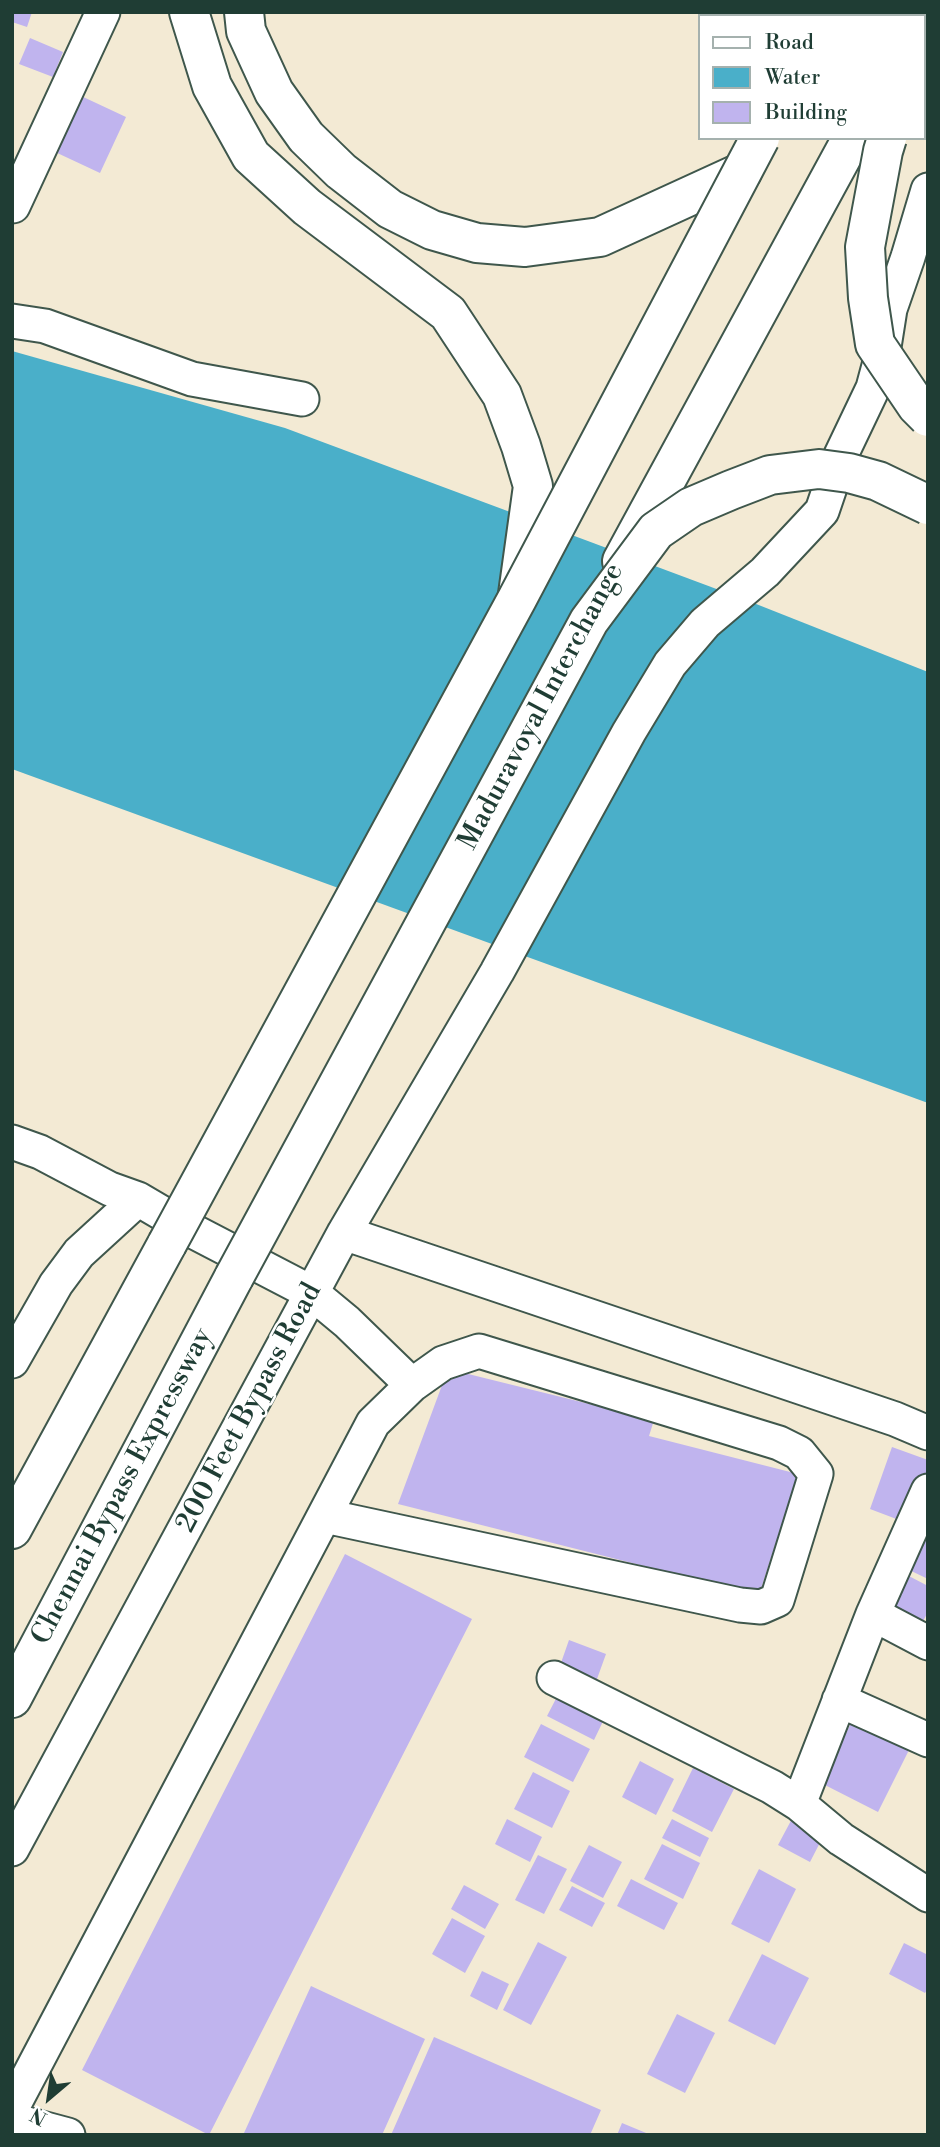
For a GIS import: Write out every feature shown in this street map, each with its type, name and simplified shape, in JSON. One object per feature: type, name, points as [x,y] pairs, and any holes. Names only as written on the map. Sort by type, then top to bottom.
[{"type":"highway","points":[[189,12],[212,86],[251,156],[307,207],[448,313],[502,395],[533,486],[517,599]]},
{"type":"highway","points":[[244,12],[246,31],[274,92],[306,137],[341,171],[390,209],[432,230],[477,243],[525,247],[600,237],[742,172]]},
{"type":"highway","points":[[12,1530],[517,599],[759,140]]},
{"type":"highway","name":"Maduravoyal Interchange","points":[[234,1277],[851,140]]},
{"type":"highway","points":[[886,140],[865,247],[868,299],[875,344],[917,406],[928,417]]},
{"type":"highway","points":[[589,621],[656,531],[691,507],[770,475],[819,469],[849,473],[878,481],[928,505]]},
{"type":"highway","name":"Chennai Bypass Expressway","points":[[12,1698],[234,1277]]},
{"type":"street","points":[[13,206],[103,12]]},
{"type":"street","name":"200 Feet Bypass Road","points":[[12,1849],[344,1233],[497,972],[629,732],[670,664],[705,623],[751,584],[822,511],[841,455],[873,388],[884,347],[890,309],[928,190]]},
{"type":"street","points":[[12,321],[45,326],[191,379],[302,399]]},
{"type":"street","points":[[12,1142],[40,1152],[110,1189],[138,1199],[189,1229],[312,1293],[347,1322],[411,1385]]},
{"type":"street","points":[[12,1361],[56,1284],[79,1253],[138,1199]]},
{"type":"street","points":[[344,1233],[895,1419],[928,1433]]},
{"type":"street","points":[[12,2108],[373,1423],[411,1385],[443,1363],[479,1351],[779,1443],[799,1453],[816,1474],[777,1600],[761,1607],[740,1605],[325,1516]]},
{"type":"street","points":[[799,1804],[873,1614],[928,1491]]},
{"type":"street","points":[[873,1614],[928,1643]]},
{"type":"street","points":[[554,1678],[772,1787],[799,1804],[841,1839],[928,1895]]},
{"type":"street","points":[[839,1700],[928,1740]]},
{"type":"street","points":[[12,2120],[68,2135]]},
{"type":"water","points":[[12,351],[285,428],[746,600],[928,672],[928,1103],[12,769]]},
{"type":"building","points":[[12,12],[32,12],[27,27],[12,22]]},
{"type":"building","points":[[30,38],[63,52],[53,77],[19,64]]},
{"type":"building","points":[[79,95],[126,117],[100,173],[53,151]]},
{"type":"building","points":[[448,1369],[654,1420],[649,1436],[798,1474],[759,1595],[398,1504]]},
{"type":"building","points":[[892,1447],[928,1460],[928,1467],[907,1523],[870,1509]]},
{"type":"building","points":[[928,1524],[928,1579],[905,1568]]},
{"type":"building","points":[[345,1554],[472,1619],[209,2135],[82,2070]]},
{"type":"building","points":[[907,1575],[928,1586],[928,1612],[917,1632],[886,1616]]},
{"type":"building","points":[[569,1640],[606,1654],[593,1690],[556,1677]]},
{"type":"building","points":[[561,1689],[607,1713],[594,1740],[547,1716]]},
{"type":"building","points":[[853,1719],[910,1748],[878,1812],[821,1783]]},
{"type":"building","points":[[541,1724],[590,1749],[573,1782],[524,1757]]},
{"type":"building","points":[[640,1761],[674,1779],[656,1815],[622,1797]]},
{"type":"building","points":[[693,1768],[734,1789],[712,1832],[672,1811]]},
{"type":"building","points":[[533,1772],[570,1791],[552,1828],[514,1809]]},
{"type":"building","points":[[794,1815],[826,1831],[810,1862],[778,1845]]},
{"type":"building","points":[[507,1819],[542,1837],[530,1862],[495,1844]]},
{"type":"building","points":[[672,1819],[709,1838],[700,1857],[662,1838]]},
{"type":"building","points":[[662,1844],[700,1863],[683,1899],[644,1879]]},
{"type":"building","points":[[589,1845],[622,1862],[603,1898],[570,1881]]},
{"type":"building","points":[[538,1855],[567,1869],[544,1914],[515,1900]]},
{"type":"building","points":[[759,1869],[796,1889],[769,1943],[731,1924]]},
{"type":"building","points":[[631,1879],[678,1903],[664,1930],[617,1906]]},
{"type":"building","points":[[464,1885],[499,1904],[485,1929],[451,1909]]},
{"type":"building","points":[[572,1886],[605,1903],[592,1927],[559,1910]]},
{"type":"building","points":[[452,1918],[485,1936],[465,1973],[432,1954]]},
{"type":"building","points":[[538,1942],[567,1957],[531,2025],[503,2010]]},
{"type":"building","points":[[904,1943],[928,1955],[928,1988],[925,1993],[889,1974]]},
{"type":"building","points":[[762,1954],[809,1978],[775,2045],[728,2021]]},
{"type":"building","points":[[482,1971],[509,1984],[497,2010],[470,1996]]},
{"type":"building","points":[[311,1986],[425,2039],[382,2135],[244,2133]]},
{"type":"building","points":[[677,2014],[715,2033],[685,2093],[647,2074]]},
{"type":"building","points":[[434,2037],[601,2110],[590,2135],[391,2135]]},
{"type":"building","points":[[622,2123],[651,2135],[617,2135]]}]
